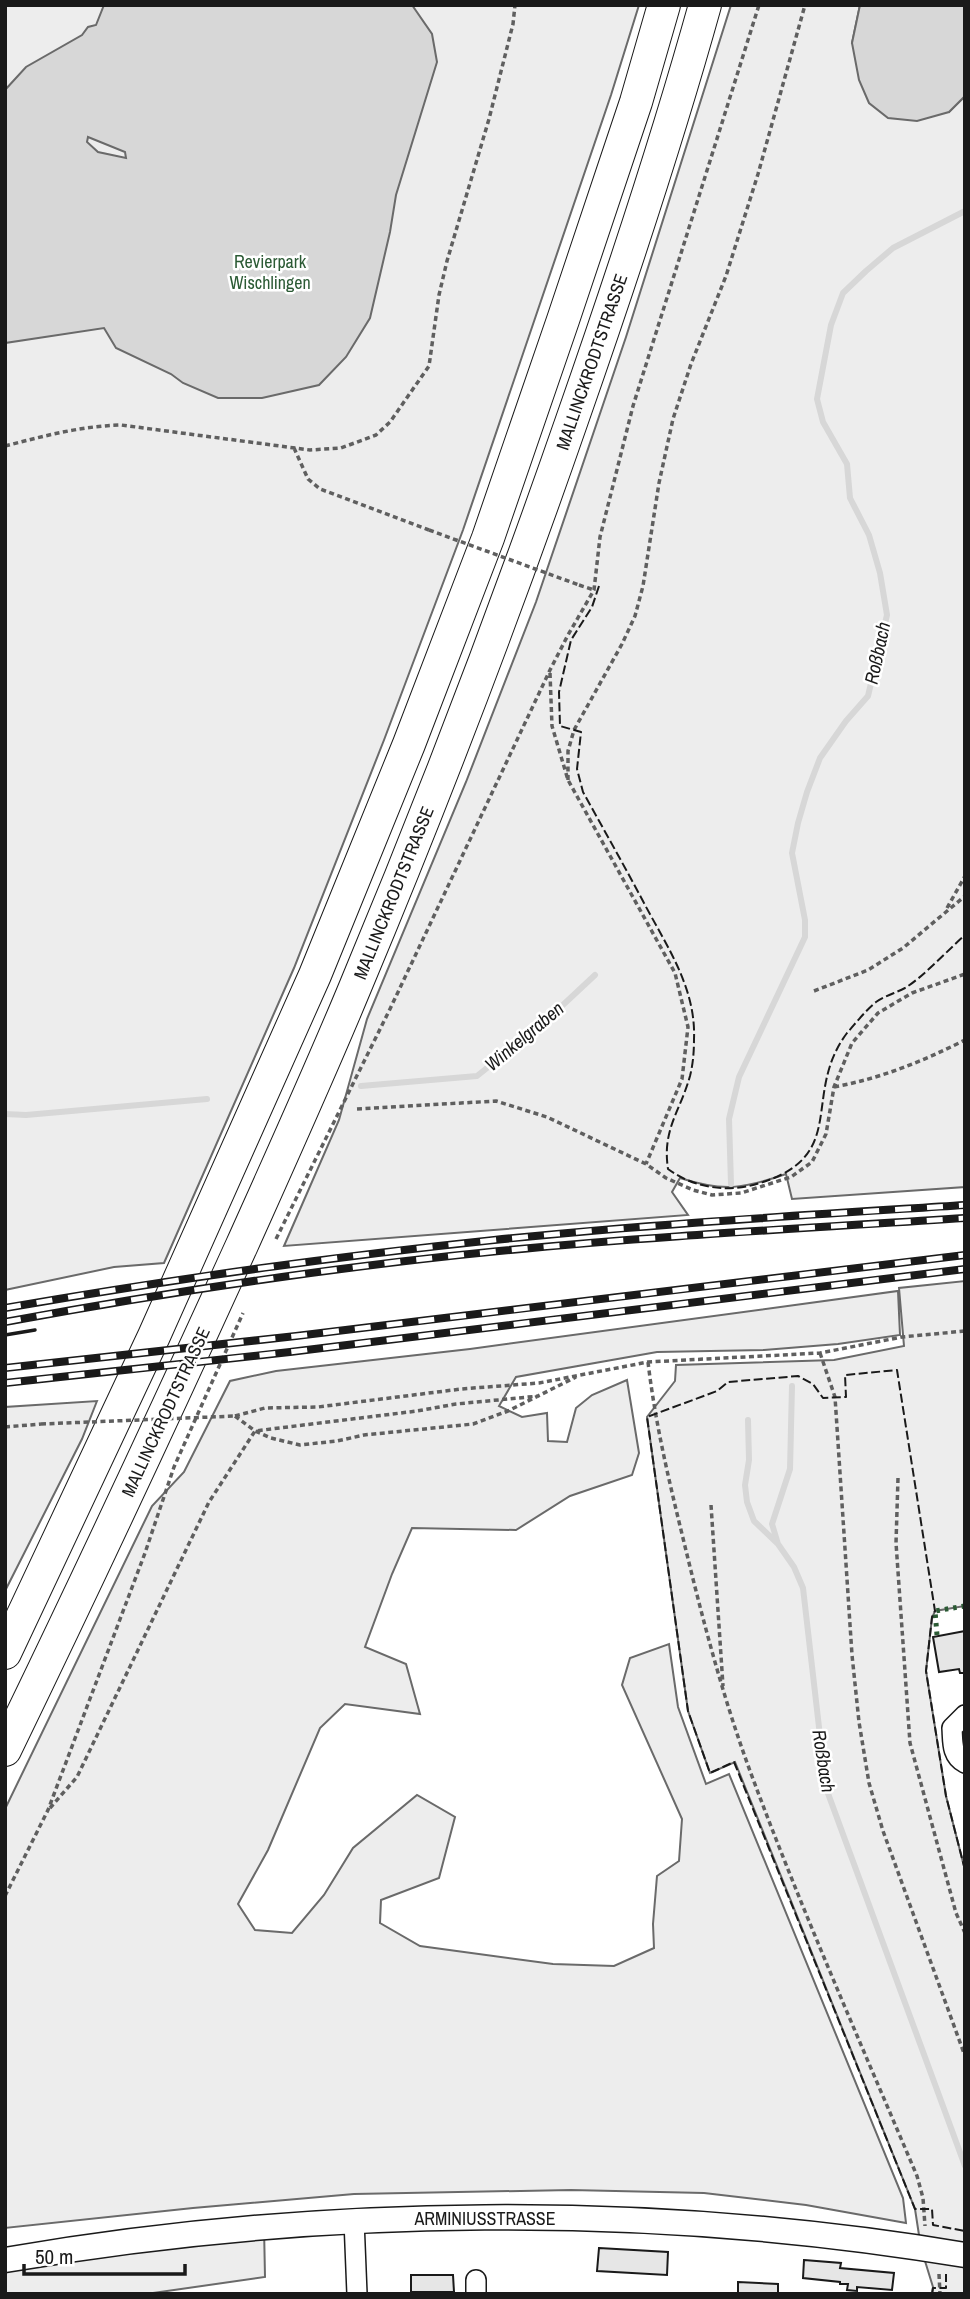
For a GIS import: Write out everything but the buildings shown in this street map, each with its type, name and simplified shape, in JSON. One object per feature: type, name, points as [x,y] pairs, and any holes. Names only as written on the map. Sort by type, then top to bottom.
[{"type":"highway","points":[[5,1653],[154,1336],[309,987],[409,744],[488,538],[636,102],[664,5]]},
{"type":"highway","name":"MALLINCKRODTSTRASSE","points":[[5,1750],[116,1520],[284,1152],[355,988],[453,745],[525,556],[597,350],[674,115],[705,5]]},
{"type":"street","points":[[965,1715],[953,1728],[953,1750],[960,1761],[965,1763]]},
{"type":"street","name":"ARMINIUSSTRASSE","points":[[5,2260],[56,2251],[354,2220],[482,2218],[683,2223],[796,2232],[954,2253]]},
{"type":"street","points":[[354,2220],[357,2294]]},
{"type":"path","points":[[5,446],[80,428],[121,425],[294,448],[341,448],[376,435],[390,422],[426,374],[429,366],[439,295],[447,261],[489,118],[513,24],[515,5]]},
{"type":"path","points":[[276,1240],[390,1009],[550,670],[594,590],[600,537],[633,406],[759,5]]},
{"type":"path","points":[[568,780],[568,751],[574,730],[635,616],[643,586],[659,483],[673,419],[691,364],[726,276],[805,5]]},
{"type":"path","points":[[294,448],[308,479],[320,489],[594,590]]},
{"type":"path","points":[[550,670],[552,726],[568,780],[675,973],[688,1027],[682,1079],[646,1164]]},
{"type":"path","points":[[946,910],[965,876]]},
{"type":"path","points":[[814,991],[869,970],[903,948],[965,896]]},
{"type":"path","points":[[358,1109],[496,1101],[547,1117],[646,1164],[666,1178],[693,1190],[712,1195],[741,1193],[791,1177],[812,1162],[821,1149],[834,1087],[852,1043],[878,1013],[912,993],[965,974]]},
{"type":"path","points":[[834,1087],[874,1079],[926,1059],[965,1040]]},
{"type":"path","points":[[5,1896],[48,1810],[145,1553],[174,1467],[247,1302]]},
{"type":"path","points":[[5,1427],[235,1416],[265,1408],[318,1407],[539,1382],[648,1362],[820,1353],[902,1337],[965,1331]]},
{"type":"path","points":[[820,1353],[835,1397],[852,1655],[869,1783],[883,1831],[965,2056]]},
{"type":"path","points":[[648,1362],[653,1407],[665,1463],[705,1631],[723,1692],[752,1778],[916,2176],[923,2197],[926,2232]]},
{"type":"path","points":[[235,1416],[255,1431],[300,1445],[473,1424],[508,1411],[581,1374]]},
{"type":"path","points":[[255,1431],[456,1404],[539,1396]]},
{"type":"path","points":[[48,1810],[77,1777],[209,1502],[255,1431]]},
{"type":"path","points":[[898,1478],[896,1543],[910,1743],[956,1913],[965,1933]]},
{"type":"path","points":[[711,1505],[723,1692]]},
{"type":"green space","name":"Revierpark Wischlingen","points":[[5,5],[639,5],[463,530],[384,740],[294,968],[164,1263],[114,1267],[5,1290]]},
{"type":"green space","points":[[731,5],[860,5],[852,43],[949,112],[965,96],[965,1187],[792,1199],[786,1174],[733,1187],[680,1178],[672,1192],[688,1215],[284,1246],[339,1120],[367,1019],[466,782],[536,602],[626,337]]},
{"type":"green space","points":[[965,1281],[965,1606],[935,1611],[926,1671],[946,1796],[965,1870],[965,2294],[932,2294],[933,2287],[921,2248],[915,2209],[735,1762],[710,1773],[688,1711],[647,1417],[675,1381],[676,1365],[834,1360],[904,1346],[899,1288]]},
{"type":"green space","points":[[898,1291],[900,1335],[838,1344],[764,1350],[657,1352],[516,1377],[499,1406],[522,1417],[547,1413],[548,1441],[567,1442],[576,1408],[592,1395],[627,1380],[639,1453],[632,1475],[570,1496],[516,1530],[412,1528],[365,1647],[406,1664],[420,1714],[345,1704],[320,1728],[268,1850],[238,1904],[255,1930],[292,1933],[324,1895],[353,1848],[417,1795],[455,1817],[439,1878],[381,1900],[380,1923],[420,1946],[553,1964],[614,1966],[654,1948],[657,1876],[679,1861],[682,1819],[622,1685],[630,1658],[669,1644],[678,1707],[706,1784],[729,1774],[903,2198],[906,2223],[806,2205],[704,2193],[571,2190],[354,2194],[5,2228],[5,1809],[152,1506],[184,1472],[230,1381],[276,1371],[470,1349]]},
{"type":"green space","points":[[97,1401],[82,1439],[5,1591],[5,1407]]},
{"type":"green space","points":[[264,2227],[265,2277],[146,2294],[5,2294],[5,2260]]},
{"type":"shaded area","points":[[104,5],[412,5],[432,34],[437,62],[396,195],[370,318],[346,357],[319,385],[262,398],[218,398],[116,348],[104,328],[5,343],[5,90],[26,67],[82,35],[88,27],[96,25]],"holes":[[[88,137],[125,152],[126,158],[98,152],[87,142]]]},
{"type":"shaded area","points":[[860,5],[965,5],[965,96],[949,112],[917,121],[888,118],[869,103],[859,80],[852,43]]},
{"type":"waterway","name":"Roßbach","points":[[731,1184],[729,1119],[739,1077],[805,937],[805,920],[792,853],[798,823],[820,758],[868,696],[887,615],[880,573],[869,535],[850,498],[847,464],[823,422],[817,399],[831,325],[843,293],[893,248],[965,211]]},
{"type":"waterway","name":"Winkelgraben","points":[[361,1086],[477,1076],[549,1018],[595,975]]},
{"type":"waterway","name":"Winkelgraben","points":[[5,1114],[26,1115],[207,1099]]},
{"type":"waterway","name":"Roßbach","points":[[792,1386],[790,1469],[772,1524],[778,1544],[794,1567],[803,1588],[826,1788],[965,2166]]},
{"type":"waterway","points":[[748,1420],[749,1460],[745,1485],[747,1502],[754,1521],[777,1543]]},
{"type":"railway","points":[[5,1308],[249,1270],[494,1240],[965,1205]]},
{"type":"railway","points":[[5,1322],[252,1281],[437,1257],[615,1241],[965,1218]]},
{"type":"railway","points":[[5,1368],[296,1336],[965,1255]]},
{"type":"railway","points":[[5,1383],[290,1352],[965,1269]]},
{"type":"hedge","points":[[937,1635],[935,1611],[965,1606]]},
{"type":"fence","points":[[599,586],[592,607],[571,640],[559,692],[560,726],[581,732],[577,769],[583,792],[671,953],[690,1003],[693,1062],[670,1131],[668,1169],[686,1180],[707,1186],[738,1188],[781,1175],[802,1160],[813,1143],[819,1124],[826,1080],[833,1057],[847,1033],[876,1002],[912,983],[965,935]]},
{"type":"fence","points":[[965,1870],[946,1796],[926,1671],[935,1611],[897,1370],[845,1375],[846,1397],[823,1398],[813,1384],[798,1376],[728,1382],[717,1391],[647,1417],[688,1711],[710,1773],[734,1762],[915,2209],[932,2209],[933,2225],[965,2231]]},
{"type":"fence","points":[[932,2294],[933,2288],[946,2288],[946,2274]]},
{"type":"wall","points":[[5,1335],[35,1330]]}]
